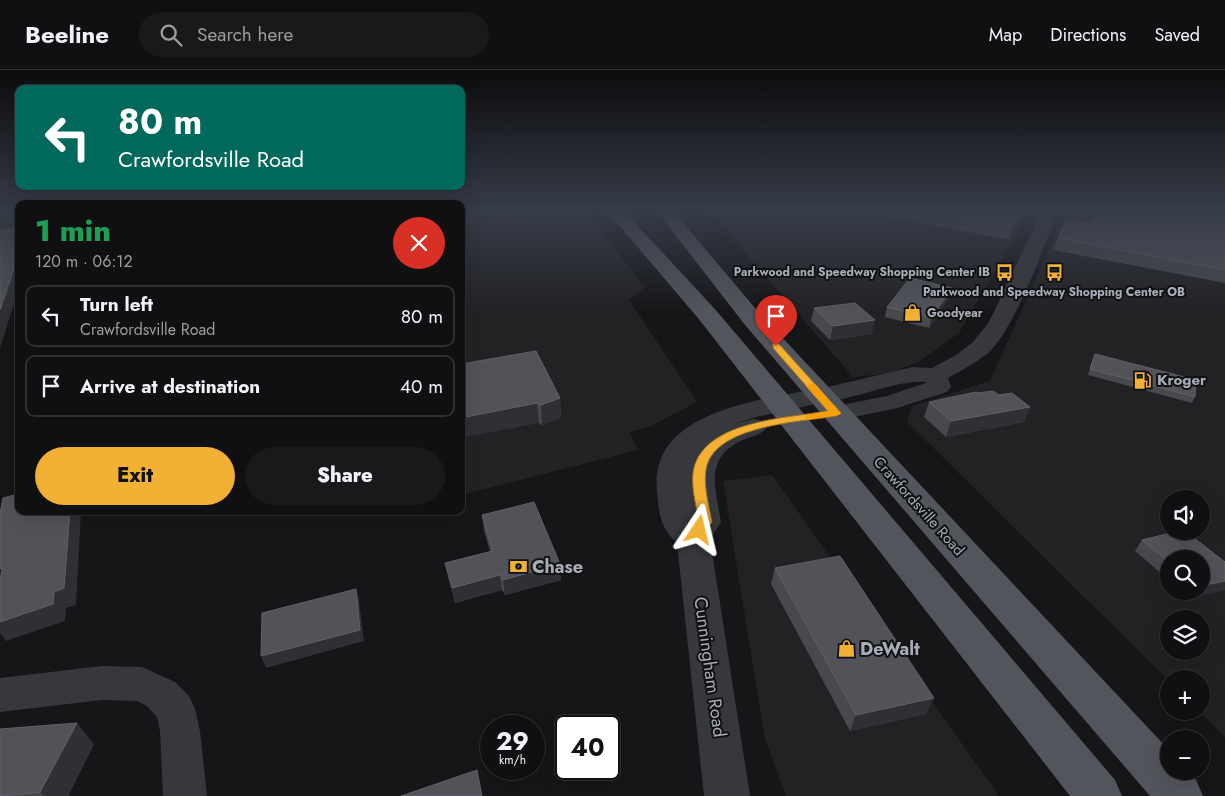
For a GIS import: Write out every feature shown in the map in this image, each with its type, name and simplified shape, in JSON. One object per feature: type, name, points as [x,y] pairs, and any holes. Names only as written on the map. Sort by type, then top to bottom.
[{"type":"main road","points":[[646,245],[678,279],[788,412],[1099,796]]},
{"type":"main road","name":"Crawfordsville Road","points":[[692,245],[729,292],[828,405],[1180,796]]},
{"type":"street","points":[[828,405],[886,404],[939,387],[936,375],[964,360],[987,340],[999,323],[1036,245]]},
{"type":"street","name":"Cunningham Road","points":[[727,796],[692,538],[705,522],[700,475],[701,466],[708,451],[724,438],[734,433],[758,426],[788,412],[828,405]]},
{"type":"street","points":[[0,696],[102,682],[142,684],[161,694],[175,709],[180,731],[185,796]]},
{"type":"shaded area","points":[[465,245],[612,245],[645,288],[629,300],[697,402],[651,426],[629,432],[638,450],[465,494]]},
{"type":"shaded area","points":[[738,245],[1010,245],[959,333],[917,363],[886,374],[853,377]]},
{"type":"shaded area","points":[[1051,245],[1225,245],[1225,737],[1208,720],[1210,720],[1210,670],[1160,670],[1160,672],[907,422],[912,406],[990,381]]},
{"type":"shaded area","points":[[772,475],[999,796],[786,796],[765,739],[723,481]]},
{"type":"building","points":[[0,245],[15,245],[13,272],[0,310]]},
{"type":"building","points":[[1094,245],[1225,245],[1225,270]]},
{"type":"building","points":[[910,278],[952,288],[931,318],[887,307]]},
{"type":"building","points":[[855,303],[875,320],[833,326],[814,308]]},
{"type":"building","points":[[536,351],[560,398],[541,405],[537,403],[465,417],[465,363]]},
{"type":"building","points":[[1095,354],[1196,380],[1195,397],[1090,369]]},
{"type":"building","points":[[993,391],[999,395],[1012,393],[1030,407],[951,421],[929,402],[976,392]]},
{"type":"building","points":[[15,495],[15,515],[70,515],[64,588],[54,592],[53,604],[0,622],[0,580],[2,568],[0,569],[0,513],[3,498]]},
{"type":"building","points":[[534,502],[560,564],[503,580],[500,575],[452,588],[445,563],[493,551],[482,515]]},
{"type":"building","points":[[1160,536],[1160,540],[1197,540],[1210,550],[1160,550],[1160,555],[1142,540]]},
{"type":"building","points":[[1210,550],[1225,562],[1225,581],[1210,584]]},
{"type":"building","name":"DeWalt","points":[[840,556],[934,698],[856,715],[775,568]]},
{"type":"building","points":[[356,589],[360,630],[261,656],[262,613]]},
{"type":"building","points":[[77,723],[40,792],[0,796],[0,729]]},
{"type":"building","points":[[477,770],[482,796],[401,796]]},
{"type":"slow traffic","points":[[810,417],[836,413],[812,386]]},
{"type":"place","name":"Parkwood and Speedway Shopping Center IB","points":[[1004,272]]},
{"type":"place","name":"Parkwood and Speedway Shopping Center OB","points":[[1054,273]]},
{"type":"place","name":"Goodyear","points":[[913,313]]},
{"type":"place","name":"Kroger","points":[[1143,380]]},
{"type":"place","name":"Chase","points":[[518,567]]},
{"type":"place","name":"DeWalt","points":[[846,649]]},
{"type":"route","points":[[699,530],[705,522],[700,486],[701,466],[708,451],[716,443],[734,433],[758,426],[836,413],[776,346]]}]
